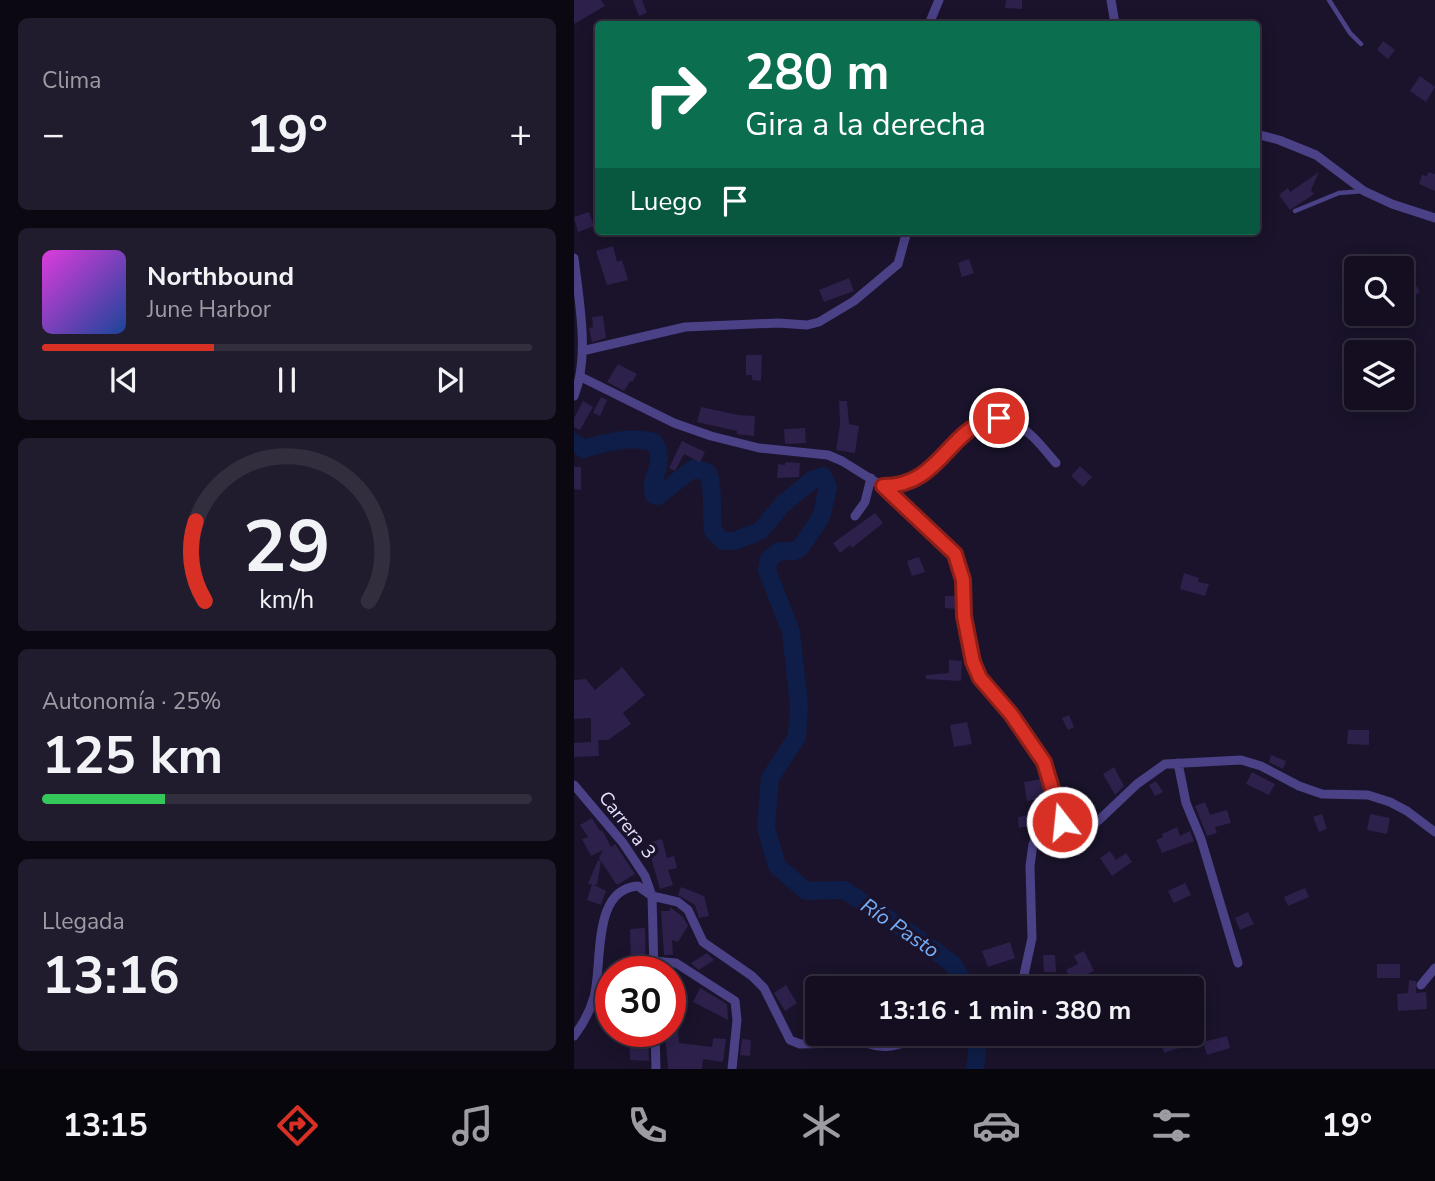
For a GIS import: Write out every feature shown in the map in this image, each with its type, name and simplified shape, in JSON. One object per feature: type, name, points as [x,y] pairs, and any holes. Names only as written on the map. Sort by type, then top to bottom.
[{"type":"street","points":[[930,21],[939,0]]},
{"type":"street","points":[[1111,0],[1114,21]]},
{"type":"street","points":[[1260,135],[1315,155],[1364,191],[1392,204],[1435,218]]},
{"type":"street","points":[[582,351],[685,327],[778,323],[807,325],[819,322],[854,301],[898,264],[906,235]]},
{"type":"street","points":[[574,258],[582,351],[580,377],[574,396]]},
{"type":"street","points":[[580,377],[686,428],[760,448],[828,456],[883,486],[955,554],[963,580],[964,616],[973,662],[980,678],[1011,714],[1044,762],[1062,822]]},
{"type":"street","points":[[883,486],[898,486],[914,481],[972,427],[999,418],[1013,422],[1036,440],[1056,463]]},
{"type":"street","points":[[855,516],[865,502],[871,478]]},
{"type":"street","points":[[1024,976],[1032,938],[1030,866],[1033,844],[1043,831],[1053,824],[1062,822],[1086,825],[1098,821],[1155,770],[1166,764],[1241,760],[1261,766],[1299,786],[1322,794],[1368,795],[1390,802],[1435,832]]},
{"type":"street","points":[[1178,762],[1186,803],[1201,839],[1238,963]]},
{"type":"street","name":"Carrera 3","points":[[574,785],[635,859],[645,876],[652,897],[653,956]]},
{"type":"street","points":[[574,1036],[584,1022],[594,997],[606,912],[612,897],[620,890],[638,886],[652,897],[678,902],[688,910],[703,942],[752,976],[764,988],[790,1040],[805,1044]]},
{"type":"street","points":[[1422,985],[1435,968]]},
{"type":"street","points":[[686,969],[736,1001],[737,1020],[732,1069]]},
{"type":"street","points":[[655,1047],[656,1069]]},
{"type":"lane","points":[[1329,0],[1350,33],[1361,44]]},
{"type":"lane","points":[[1295,211],[1339,193],[1364,191]]},
{"type":"building","points":[[574,0],[601,0],[605,6],[574,24]]},
{"type":"building","points":[[633,0],[642,0],[647,13],[639,16]]},
{"type":"building","points":[[1006,0],[1022,0],[1022,9],[1005,8]]},
{"type":"building","points":[[1383,41],[1395,50],[1388,59],[1377,50]]},
{"type":"building","points":[[1420,76],[1435,87],[1426,102],[1410,91]]},
{"type":"building","points":[[1319,172],[1311,190],[1314,194],[1290,210],[1279,195],[1288,188],[1290,192]]},
{"type":"building","points":[[1428,172],[1435,174],[1435,191],[1419,184],[1422,175],[1427,176]]},
{"type":"building","points":[[589,212],[594,226],[578,232],[574,217]]},
{"type":"building","points":[[613,246],[617,262],[622,260],[628,280],[607,285],[596,251]]},
{"type":"building","points":[[969,259],[974,273],[962,277],[958,263]]},
{"type":"building","points":[[849,278],[854,291],[824,302],[819,290]]},
{"type":"building","points":[[1414,282],[1420,292],[1414,295]]},
{"type":"building","points":[[603,316],[606,338],[592,342],[589,328],[593,327],[592,317]]},
{"type":"building","points":[[746,355],[762,355],[761,381],[752,380],[752,375],[746,375]]},
{"type":"building","points":[[618,364],[637,374],[624,391],[607,382]]},
{"type":"building","points":[[1005,394],[1011,407],[978,416],[974,408]]},
{"type":"building","points":[[601,397],[607,400],[600,416],[593,413]]},
{"type":"building","points":[[583,401],[593,407],[580,430],[574,427],[574,418]]},
{"type":"building","points":[[839,401],[847,401],[849,424],[859,426],[855,453],[836,450],[840,424]]},
{"type":"building","points":[[701,407],[755,416],[754,436],[737,434],[737,431],[697,422]]},
{"type":"building","points":[[805,428],[806,443],[785,444],[784,429]]},
{"type":"building","points":[[682,441],[705,452],[700,462],[684,454],[675,471],[669,468]]},
{"type":"building","points":[[785,462],[800,463],[799,477],[777,478],[778,464],[785,465]]},
{"type":"building","points":[[1080,466],[1092,477],[1083,487],[1071,476]]},
{"type":"building","points":[[574,467],[581,467],[581,490],[574,489]]},
{"type":"building","points":[[875,513],[883,523],[852,548],[850,545],[840,553],[833,543]]},
{"type":"building","points":[[919,557],[925,572],[912,576],[907,561]]},
{"type":"building","points":[[1184,573],[1199,578],[1198,582],[1209,584],[1205,596],[1180,589]]},
{"type":"building","points":[[945,596],[956,596],[956,609],[945,608]]},
{"type":"building","points":[[949,660],[962,661],[961,681],[926,679],[926,675],[949,673]]},
{"type":"building","points":[[622,667],[645,695],[623,713],[631,724],[608,740],[598,740],[599,756],[574,757],[574,743],[591,742],[591,718],[574,719],[574,680],[586,679],[595,690]]},
{"type":"building","points":[[1069,715],[1074,727],[1068,730],[1062,718]]},
{"type":"building","points":[[967,722],[972,744],[954,747],[950,725]]},
{"type":"building","points":[[1348,730],[1369,730],[1369,745],[1347,744]]},
{"type":"building","points":[[1271,755],[1286,761],[1283,769],[1269,762]]},
{"type":"building","points":[[1114,767],[1124,786],[1115,795],[1103,774]]},
{"type":"building","points":[[1252,772],[1275,784],[1269,795],[1246,784]]},
{"type":"building","points":[[1042,779],[1045,798],[1027,801],[1024,782]]},
{"type":"building","points":[[1156,781],[1163,792],[1155,796],[1149,785]]},
{"type":"building","points":[[1205,802],[1210,815],[1227,810],[1231,823],[1215,827],[1217,833],[1207,836],[1195,806]]},
{"type":"building","points":[[1088,803],[1093,814],[1083,817],[1079,807]]},
{"type":"building","points":[[1051,811],[1052,817],[1042,823],[1019,828],[1018,817]]},
{"type":"building","points":[[1322,814],[1327,829],[1319,832],[1313,817]]},
{"type":"building","points":[[1370,814],[1390,818],[1387,834],[1367,830]]},
{"type":"building","points":[[592,818],[611,847],[615,844],[635,874],[619,884],[616,884],[599,858],[603,850],[591,856],[582,839],[588,837],[580,825]]},
{"type":"building","points":[[1177,827],[1180,836],[1190,831],[1194,841],[1162,853],[1156,840]]},
{"type":"building","points":[[662,839],[667,858],[674,856],[677,868],[668,870],[673,885],[660,889],[647,843]]},
{"type":"building","points":[[1110,851],[1116,860],[1126,853],[1132,862],[1112,876],[1100,858]]},
{"type":"building","points":[[598,860],[601,861],[597,885],[588,884]]},
{"type":"building","points":[[1185,883],[1191,895],[1174,903],[1168,891]]},
{"type":"building","points":[[592,884],[606,891],[601,905],[587,900]]},
{"type":"building","points":[[681,887],[704,896],[709,916],[699,918],[695,905],[678,895]]},
{"type":"building","points":[[1305,888],[1309,897],[1288,906],[1284,897]]},
{"type":"building","points":[[670,907],[683,917],[688,926],[678,942],[672,940],[673,955],[664,955],[661,911],[670,911]]},
{"type":"building","points":[[1248,912],[1254,924],[1240,930],[1235,918]]},
{"type":"building","points":[[645,928],[646,956],[631,956],[630,929]]},
{"type":"building","points":[[1010,942],[1015,958],[988,967],[982,951]]},
{"type":"building","points":[[1084,951],[1094,971],[1082,976],[1069,976],[1066,970],[1078,964],[1074,956]]},
{"type":"building","points":[[707,953],[714,960],[699,970],[691,963]]},
{"type":"building","points":[[1043,955],[1055,955],[1056,972],[1044,972]]},
{"type":"building","points":[[1377,964],[1400,964],[1400,978],[1377,978]]},
{"type":"building","points":[[1409,980],[1416,981],[1416,993],[1426,992],[1427,1009],[1398,1011],[1397,994],[1408,993]]},
{"type":"building","points":[[786,985],[797,1003],[785,1011],[774,993]]},
{"type":"building","points":[[700,988],[727,1004],[728,1020],[693,1002]]},
{"type":"building","points":[[1227,1036],[1230,1048],[1207,1055],[1204,1042]]},
{"type":"building","points":[[713,1038],[726,1039],[723,1062],[703,1059],[702,1069],[668,1069],[666,1047],[686,1047],[686,1044],[712,1047]]},
{"type":"building","points":[[742,1039],[751,1040],[750,1056],[740,1055]]},
{"type":"building","points":[[1162,1046],[1182,1046],[1182,1047],[1164,1053]]},
{"type":"building","points":[[630,1047],[649,1047],[649,1061],[630,1060]]},
{"type":"waterway","name":"Río Pasto","points":[[574,442],[584,449],[627,440],[654,442],[659,464],[653,488],[654,495],[658,496],[694,468],[708,473],[712,494],[713,531],[723,541],[734,541],[760,531],[783,504],[812,480],[823,476],[828,487],[821,517],[800,548],[794,551],[779,551],[769,559],[767,570],[791,632],[799,704],[797,737],[770,778],[766,828],[777,866],[806,891],[844,890],[953,964],[960,976]]},
{"type":"waterway","name":"Río Pasto","points":[[975,1069],[977,1046]]},
{"type":"route","points":[[999,418],[972,427],[914,481],[898,486],[883,486],[955,554],[963,580],[967,641],[973,662],[980,678],[1011,714],[1044,762],[1062,822]]}]
